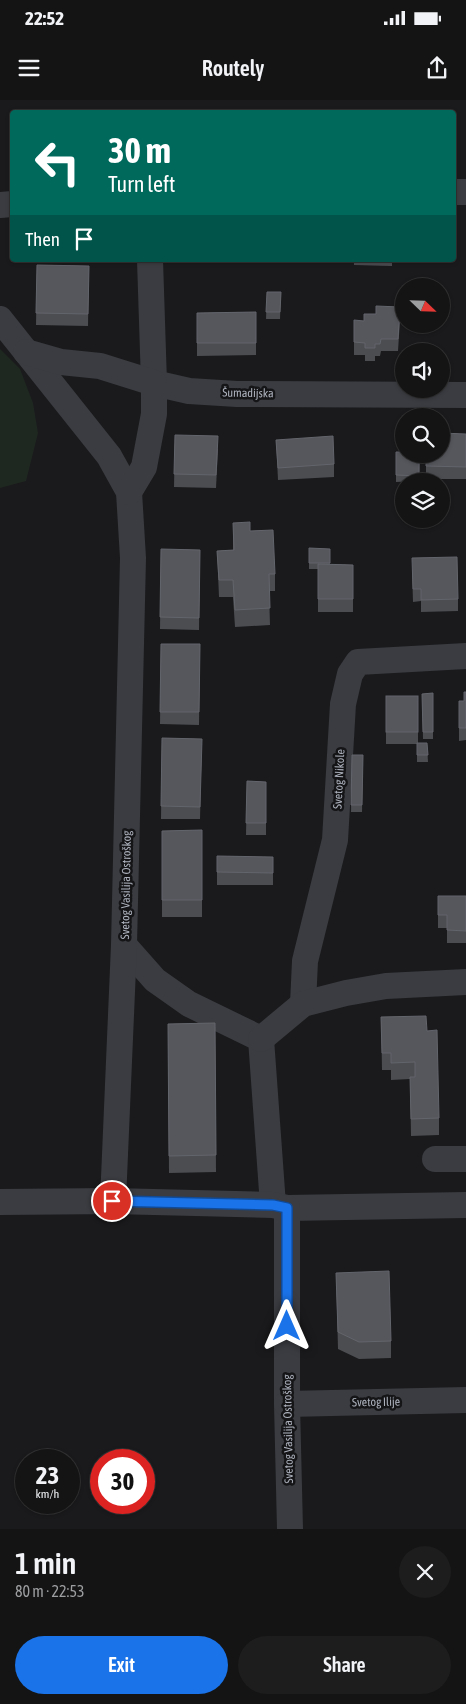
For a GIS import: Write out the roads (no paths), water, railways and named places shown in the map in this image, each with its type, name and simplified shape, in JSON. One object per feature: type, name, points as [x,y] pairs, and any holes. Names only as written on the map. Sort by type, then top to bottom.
[{"type":"street","points":[[130,492],[144,467],[154,414],[150,262]]},
{"type":"street","points":[[0,319],[109,456],[130,492]]},
{"type":"street","name":"Šumadijska","points":[[26,352],[61,362],[100,366],[154,383],[188,391],[236,394],[466,395]]},
{"type":"street","name":"Svetog Vasilija Ostroškog","points":[[130,492],[133,558],[124,944],[155,980],[189,1004],[260,1040],[280,1206],[290,1529]]},
{"type":"street","name":"Svetog Nikole","points":[[303,1004],[305,961],[335,840],[343,704],[350,674],[358,662],[466,656]]},
{"type":"street","points":[[112,1201],[124,944]]},
{"type":"street","points":[[260,1040],[303,1004],[346,993],[386,986],[466,982]]},
{"type":"street","points":[[435,1159],[466,1159]]},
{"type":"street","points":[[0,1202],[112,1201],[280,1206],[466,1205]]},
{"type":"street","name":"Svetog Ilije","points":[[287,1404],[466,1400]]}]
